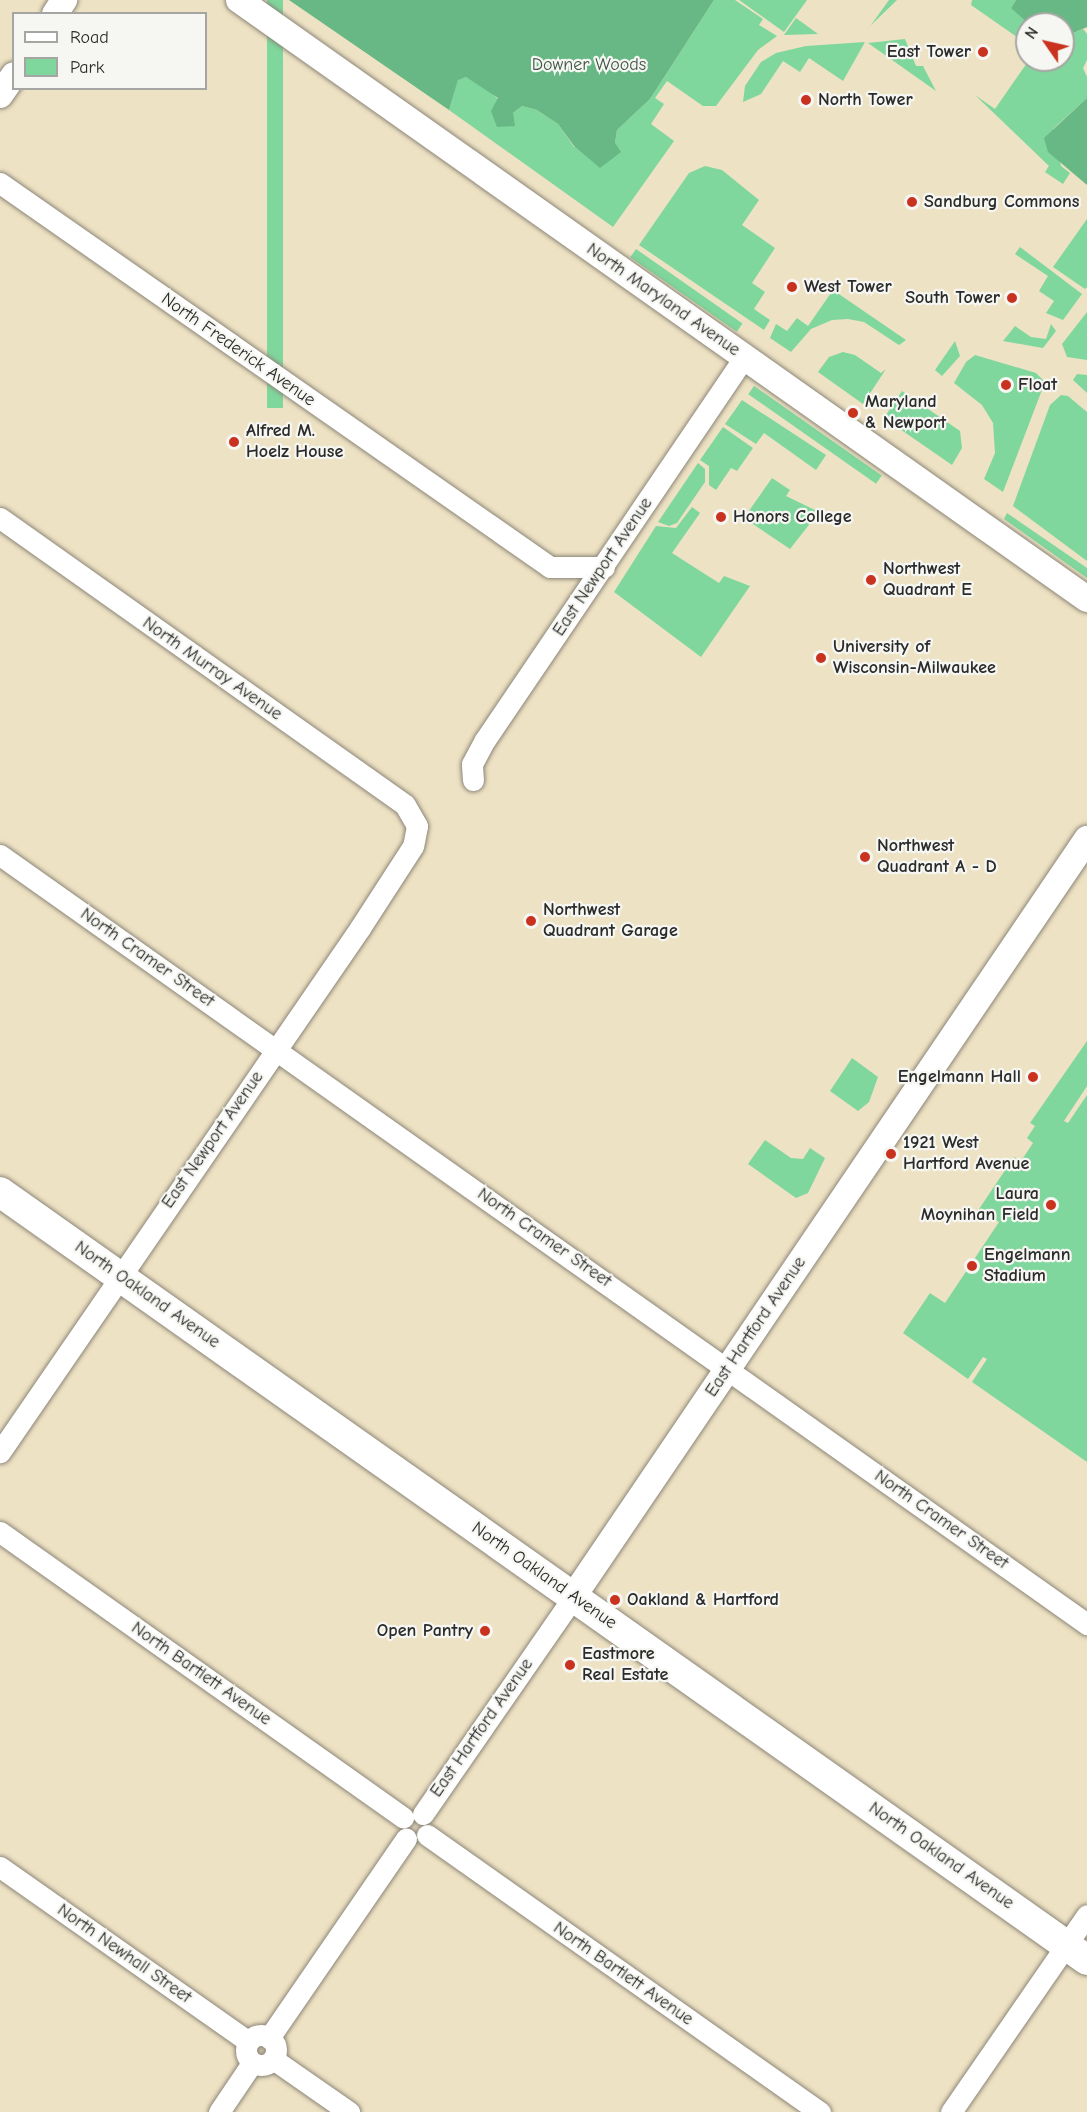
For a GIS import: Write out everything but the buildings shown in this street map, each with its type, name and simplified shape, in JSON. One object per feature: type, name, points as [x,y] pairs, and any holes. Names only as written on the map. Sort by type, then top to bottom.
[{"type":"main road","name":"North Oakland Avenue","points":[[0,1192],[1077,1952]]},
{"type":"street","name":"North Maryland Avenue","points":[[239,0],[1087,599]]},
{"type":"street","points":[[0,95],[12,78]]},
{"type":"street","name":"North Frederick Avenue","points":[[0,183],[550,567],[604,567]]},
{"type":"street","name":"East Newport Avenue","points":[[473,780],[472,764],[485,740],[744,357]]},
{"type":"street","name":"North Murray Avenue","points":[[0,518],[405,805],[417,826]]},
{"type":"street","name":"East Newport Avenue","points":[[0,1452],[413,846],[417,826]]},
{"type":"street","name":"East Hartford Avenue","points":[[413,1815],[573,1597],[1087,839]]},
{"type":"street","name":"North Cramer Street","points":[[0,855],[1087,1624]]},
{"type":"street","name":"North Bartlett Avenue","points":[[0,1532],[413,1815]]},
{"type":"street","points":[[259,2040],[276,2048],[273,2059],[264,2065],[252,2063],[246,2053],[259,2040],[417,1837],[400,1831],[413,1815]]},
{"type":"street","name":"North Bartlett Avenue","points":[[417,1837],[820,2112]]},
{"type":"street","name":"North Newhall Street","points":[[0,1867],[259,2040]]},
{"type":"street","points":[[951,2112],[1077,1952],[1087,1916]]},
{"type":"street","points":[[273,2059],[349,2112]]},
{"type":"street","points":[[219,2112],[252,2063]]},
{"type":"green space","points":[[267,0],[283,0],[283,408],[267,408]]},
{"type":"green space","name":"Downer Woods","points":[[289,0],[714,0],[650,99],[617,130],[615,143],[621,152],[600,168],[574,146],[558,124],[537,110],[522,106],[513,113],[515,126],[497,127],[491,111],[498,98],[466,77],[458,80],[449,110]]},
{"type":"green space","points":[[714,0],[735,0],[763,19],[759,25],[777,36],[758,50],[716,106],[703,106],[667,81],[655,98],[664,104],[651,124],[674,141],[613,227],[449,110],[458,79],[466,77],[487,89],[513,113],[522,106],[537,110],[558,124],[574,147],[615,143],[617,130],[650,99]]},
{"type":"green space","points":[[739,0],[807,0],[784,32]]},
{"type":"green space","points":[[889,0],[897,0],[864,32],[871,25]]},
{"type":"green space","points":[[972,0],[1016,0],[1011,8],[1018,12],[1015,12],[1015,36],[971,5]]},
{"type":"green space","points":[[1016,0],[1087,0],[1087,27],[1075,32],[1075,12],[1016,12],[1011,8]]},
{"type":"green space","points":[[796,18],[818,34],[784,35]]},
{"type":"green space","points":[[1083,29],[1087,34],[1087,60],[1083,68],[1087,77],[1087,98],[1053,129],[1061,166],[1070,173],[1063,184],[1045,172],[1049,166],[975,95],[995,109],[1021,72],[1075,72],[1075,32]]},
{"type":"green space","points":[[905,39],[916,66],[923,66],[936,91],[868,43]]},
{"type":"green space","points":[[865,42],[843,81],[809,58],[800,72],[783,61],[761,94],[743,102],[745,86],[761,62],[776,53],[806,46]]},
{"type":"green space","points":[[1087,98],[1087,185],[1048,152],[1044,138]]},
{"type":"green space","points":[[705,166],[722,170],[759,200],[742,225],[775,248],[752,283],[765,292],[754,309],[770,320],[764,330],[639,245],[689,173]]},
{"type":"green space","points":[[1087,219],[1087,287],[1085,289],[1053,267]]},
{"type":"green space","points":[[1020,247],[1082,294],[1063,320],[1046,313],[1054,301],[1039,291],[1048,276],[1015,254]]},
{"type":"green space","points":[[636,249],[742,324],[737,332],[630,257]]},
{"type":"green space","points":[[833,290],[906,340],[899,345],[864,322],[848,319],[832,320],[811,329],[791,352],[770,338],[776,324],[787,331],[797,318],[808,326]]},
{"type":"green space","points":[[1087,312],[1087,360],[1067,357],[1062,344]]},
{"type":"green space","points":[[1051,324],[1056,331],[1043,348],[1003,341],[1015,326],[1031,337],[1046,339]]},
{"type":"green space","points":[[955,341],[960,356],[942,376],[935,370]]},
{"type":"green space","points":[[843,352],[855,355],[881,373],[886,369],[863,404],[818,372],[829,357]]},
{"type":"green space","points":[[975,355],[1036,373],[1045,382],[1003,492],[984,479],[995,453],[993,423],[982,405],[954,383],[966,362]]},
{"type":"green space","points":[[1077,374],[1087,375],[1087,393],[1073,380]]},
{"type":"green space","points":[[754,386],[882,475],[876,484],[748,394]]},
{"type":"green space","points":[[902,391],[960,431],[962,448],[952,465],[884,418]]},
{"type":"green space","points":[[1061,395],[1068,396],[1087,412],[1087,561],[1013,506],[1050,405]]},
{"type":"green space","points":[[742,400],[826,455],[816,470],[764,433],[756,444],[725,424]]},
{"type":"green space","points":[[723,427],[753,448],[737,471],[731,468],[716,490],[709,485],[709,466],[700,460]]},
{"type":"green space","points":[[698,463],[705,469],[705,482],[677,523],[669,526],[658,522]]},
{"type":"green space","points":[[772,478],[790,490],[786,496],[819,512],[790,549],[744,518]]},
{"type":"green space","points":[[692,507],[700,513],[672,553],[719,583],[724,576],[750,586],[701,657],[614,592],[656,526],[676,528]]},
{"type":"green space","points":[[1007,513],[1087,568],[1087,578],[1004,519]]},
{"type":"green space","name":"Laura Moynihan Field","points":[[1087,1041],[1087,1086],[1064,1121],[1068,1123],[1087,1095],[1087,1462],[972,1382],[987,1359],[983,1357],[968,1379],[903,1333],[930,1293],[945,1303],[999,1222],[979,1209],[1014,1157],[1021,1161],[1033,1143],[1027,1138],[1035,1126],[1030,1123]]},
{"type":"green space","points":[[852,1058],[878,1077],[869,1102],[858,1111],[830,1091]]},
{"type":"green space","points":[[765,1140],[791,1158],[803,1159],[810,1148],[825,1158],[808,1193],[796,1198],[748,1164]]},
{"type":"place","name":"East Tower","points":[[983,52]]},
{"type":"place","name":"North Tower","points":[[806,100]]},
{"type":"place","name":"Sandburg Commons","points":[[912,202]]},
{"type":"place","name":"West Tower","points":[[792,287]]},
{"type":"place","name":"South Tower","points":[[1012,298]]},
{"type":"place","name":"Float","points":[[1006,385]]},
{"type":"place","name":"Maryland & Newport","points":[[853,413]]},
{"type":"place","name":"Alfred M. Hoelz House","points":[[234,442]]},
{"type":"place","name":"Honors College","points":[[721,517]]},
{"type":"place","name":"Northwest Quadrant E","points":[[871,580]]},
{"type":"place","name":"University of Wisconsin-Milwaukee","points":[[821,658]]},
{"type":"place","name":"Northwest Quadrant A - D","points":[[865,857]]},
{"type":"place","name":"Northwest Quadrant Garage","points":[[531,921]]},
{"type":"place","name":"Engelmann Hall","points":[[1033,1077]]},
{"type":"place","name":"1921 West Hartford Avenue","points":[[891,1154]]},
{"type":"place","name":"Laura Moynihan Field","points":[[1051,1205]]},
{"type":"place","name":"Engelmann Stadium","points":[[972,1266]]},
{"type":"place","name":"Oakland & Hartford","points":[[615,1600]]},
{"type":"place","name":"Open Pantry","points":[[485,1631]]},
{"type":"place","name":"Eastmore Real Estate","points":[[570,1665]]}]
